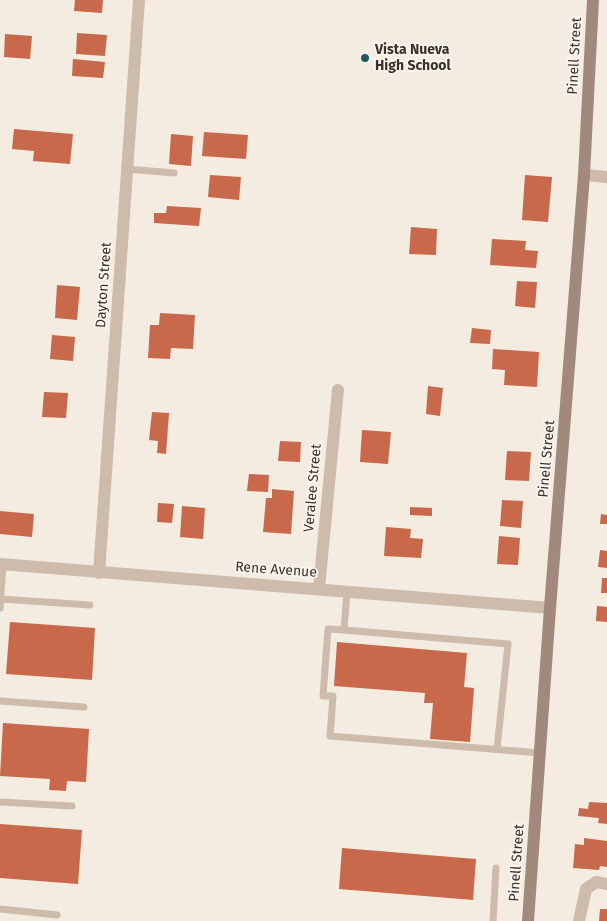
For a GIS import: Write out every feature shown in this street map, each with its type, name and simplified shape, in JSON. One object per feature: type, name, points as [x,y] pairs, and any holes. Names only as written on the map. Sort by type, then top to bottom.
[{"type":"street","name":"Dayton Street","points":[[99,573],[139,0]]},
{"type":"street","name":"Pinell Street","points":[[528,921],[584,175],[593,0]]},
{"type":"street","points":[[584,175],[607,177]]},
{"type":"street","name":"Veralee Street","points":[[319,588],[338,390]]},
{"type":"street","name":"Rene Avenue","points":[[2,564],[550,608]]},
{"type":"street","points":[[579,921],[586,889],[596,882],[607,884]]},
{"type":"lane","points":[[127,169],[174,173]]},
{"type":"lane","points":[[0,608],[2,564]]},
{"type":"lane","points":[[344,630],[347,591]]},
{"type":"lane","points":[[1,599],[90,605]]},
{"type":"lane","points":[[497,749],[508,644],[328,629],[323,696],[333,696],[330,736],[540,753]]},
{"type":"lane","points":[[0,701],[84,707]]},
{"type":"lane","points":[[0,802],[72,806]]},
{"type":"lane","points":[[493,921],[496,868]]},
{"type":"lane","points":[[0,909],[57,915]]},
{"type":"building","points":[[75,0],[103,0],[102,13],[74,11]]},
{"type":"building","points":[[77,33],[107,35],[105,56],[76,54]]},
{"type":"building","points":[[5,34],[32,36],[30,59],[4,57]]},
{"type":"building","points":[[73,59],[105,62],[103,78],[72,76]]},
{"type":"building","points":[[14,129],[73,134],[70,164],[33,161],[34,151],[12,149]]},
{"type":"building","points":[[204,132],[248,135],[246,159],[202,156]]},
{"type":"building","points":[[171,134],[193,136],[191,166],[169,164]]},
{"type":"building","points":[[210,175],[241,177],[239,200],[208,197]]},
{"type":"building","points":[[525,175],[552,177],[548,222],[522,220]]},
{"type":"building","points":[[167,206],[201,208],[199,226],[154,223],[154,213],[166,213]]},
{"type":"building","points":[[411,227],[437,229],[436,255],[409,254]]},
{"type":"building","points":[[492,239],[526,241],[525,250],[538,251],[536,268],[490,265]]},
{"type":"building","points":[[517,281],[537,282],[535,308],[515,306]]},
{"type":"building","points":[[57,285],[80,287],[77,320],[55,318]]},
{"type":"building","points":[[160,313],[195,315],[193,349],[171,348],[170,359],[148,358],[150,325],[159,325]]},
{"type":"building","points":[[472,328],[491,330],[490,344],[470,343]]},
{"type":"building","points":[[52,335],[75,337],[73,361],[50,359]]},
{"type":"building","points":[[493,349],[539,352],[537,387],[504,385],[505,370],[492,369]]},
{"type":"building","points":[[428,386],[443,388],[440,416],[426,414]]},
{"type":"building","points":[[44,392],[68,393],[66,418],[42,417]]},
{"type":"building","points":[[152,412],[169,413],[166,454],[157,453],[158,441],[149,440]]},
{"type":"building","points":[[362,430],[391,432],[388,464],[360,462]]},
{"type":"building","points":[[280,441],[301,442],[300,462],[278,461]]},
{"type":"building","points":[[507,451],[531,452],[529,481],[505,480]]},
{"type":"building","points":[[249,474],[269,475],[268,492],[247,491]]},
{"type":"building","points":[[272,489],[294,491],[291,534],[263,532],[266,498],[272,498]]},
{"type":"building","points":[[502,500],[523,501],[521,528],[500,526]]},
{"type":"building","points":[[158,503],[174,504],[172,523],[157,522]]},
{"type":"building","points":[[182,506],[205,508],[203,539],[180,537]]},
{"type":"building","points":[[410,507],[432,508],[432,516],[410,515]]},
{"type":"building","points":[[0,511],[34,514],[32,537],[0,534]]},
{"type":"building","points":[[601,514],[607,515],[607,524],[600,524]]},
{"type":"building","points":[[386,527],[411,529],[410,538],[423,539],[421,558],[384,556]]},
{"type":"building","points":[[499,536],[520,538],[518,565],[497,564]]},
{"type":"building","points":[[600,550],[607,551],[607,568],[598,567]]},
{"type":"building","points":[[602,578],[607,578],[607,593],[601,593]]},
{"type":"building","points":[[597,606],[607,607],[607,622],[596,621]]},
{"type":"building","points":[[10,622],[95,628],[92,680],[6,674]]},
{"type":"building","points":[[337,642],[467,653],[464,687],[474,688],[470,742],[430,739],[433,703],[424,703],[425,693],[334,686]]},
{"type":"building","points":[[3,723],[89,729],[86,782],[67,781],[66,791],[49,790],[50,779],[0,776]]},
{"type":"building","points":[[589,802],[607,803],[607,824],[598,823],[599,818],[578,816],[579,808],[588,809]]},
{"type":"building","points":[[0,824],[82,830],[78,884],[0,878]]},
{"type":"building","points":[[584,838],[607,841],[607,867],[600,866],[599,870],[573,868],[575,844],[584,845]]},
{"type":"building","points":[[342,848],[476,859],[473,900],[339,889]]},
{"type":"building","points":[[600,909],[607,909],[607,921],[599,921]]},
{"type":"place","name":"Vista Nueva High School","points":[[365,58]]}]
